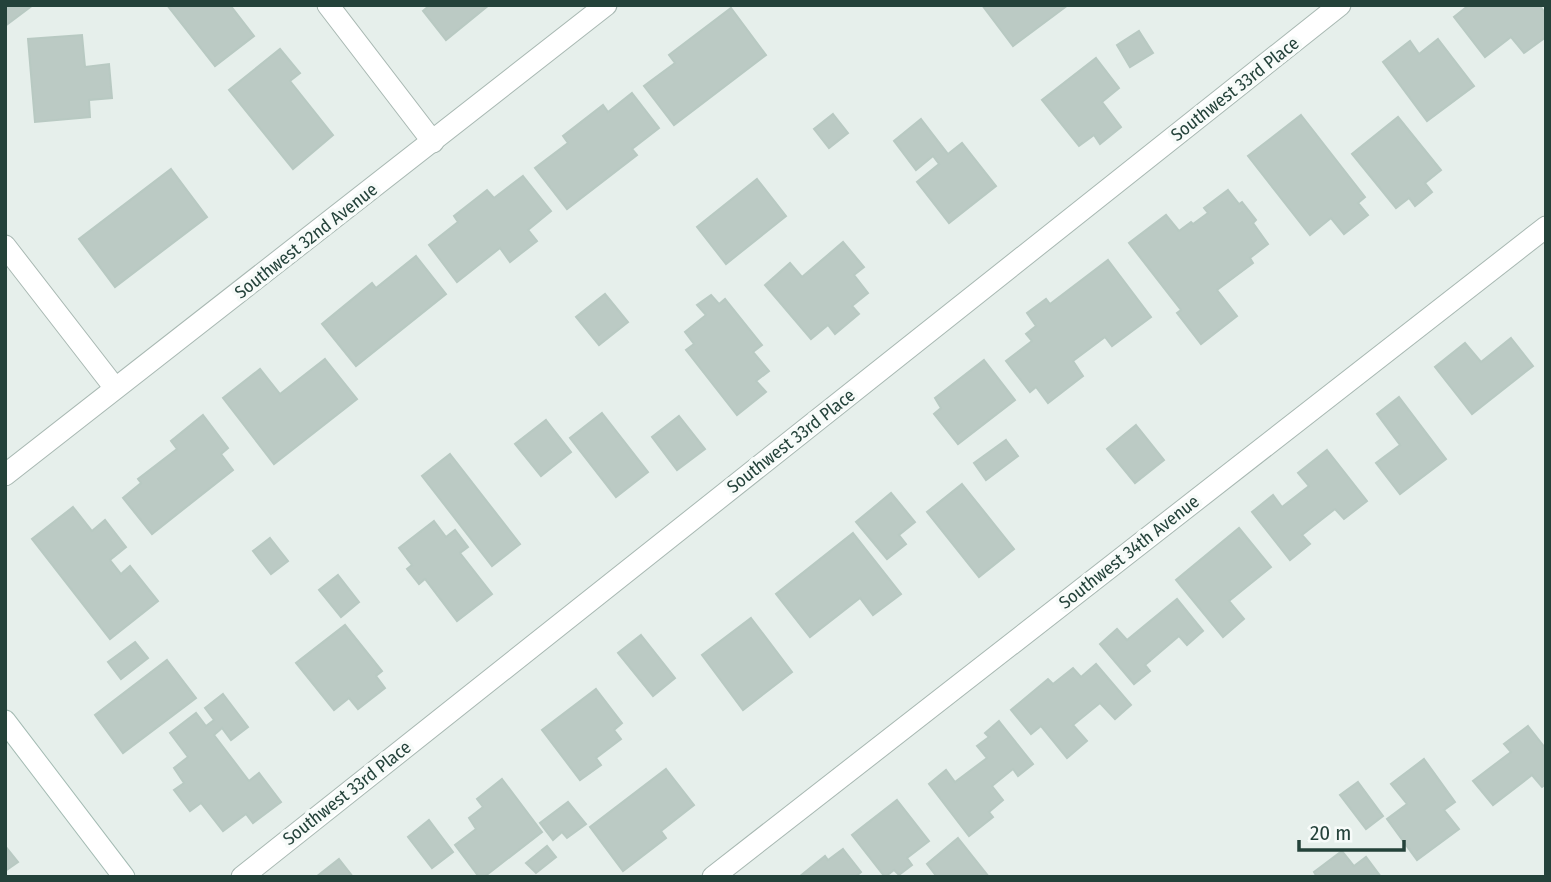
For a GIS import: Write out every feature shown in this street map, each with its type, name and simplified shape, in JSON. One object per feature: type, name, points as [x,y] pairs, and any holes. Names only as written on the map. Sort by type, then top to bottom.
[{"type":"street","points":[[328,5],[433,142]]},
{"type":"street","name":"Southwest 32nd Avenue","points":[[5,475],[606,5]]},
{"type":"street","name":"Southwest 33rd Place","points":[[242,877],[1340,5]]},
{"type":"street","name":"Southwest 34th Avenue","points":[[713,877],[1546,227]]},
{"type":"street","points":[[5,246],[115,388]]},
{"type":"street","points":[[5,722],[124,877]]},
{"type":"building","points":[[5,5],[33,5],[5,26]]},
{"type":"building","points":[[167,5],[230,5],[254,36],[215,66]]},
{"type":"building","points":[[430,5],[489,5],[446,40],[423,11]]},
{"type":"building","points":[[982,5],[1068,5],[1013,46]]},
{"type":"building","points":[[1469,5],[1539,5],[1546,14],[1546,37],[1524,53],[1511,37],[1485,57],[1454,17]]},
{"type":"building","points":[[731,8],[766,55],[674,125],[644,86],[675,63],[669,55]]},
{"type":"building","points":[[1139,31],[1153,53],[1130,67],[1117,45]]},
{"type":"building","points":[[82,35],[85,67],[109,64],[112,98],[89,100],[90,117],[35,122],[28,39]]},
{"type":"building","points":[[1438,39],[1474,86],[1427,121],[1383,62],[1410,41],[1419,54]]},
{"type":"building","points":[[280,49],[300,73],[290,81],[333,135],[293,169],[229,90]]},
{"type":"building","points":[[1096,58],[1119,88],[1102,102],[1121,127],[1100,144],[1094,135],[1079,146],[1042,100]]},
{"type":"building","points":[[632,93],[659,128],[632,149],[637,155],[567,209],[535,168],[568,143],[563,136],[603,105],[608,112]]},
{"type":"building","points":[[833,114],[848,133],[829,148],[814,129]]},
{"type":"building","points":[[1301,115],[1365,197],[1358,203],[1368,215],[1344,234],[1331,218],[1310,235],[1248,156]]},
{"type":"building","points":[[1398,117],[1441,170],[1425,183],[1432,192],[1415,206],[1409,198],[1396,208],[1352,154]]},
{"type":"building","points":[[921,119],[948,154],[962,143],[996,186],[949,223],[917,182],[939,164],[933,156],[916,170],[894,141]]},
{"type":"building","points":[[171,169],[207,217],[115,287],[79,239]]},
{"type":"building","points":[[523,176],[551,211],[528,230],[537,241],[510,262],[500,248],[457,282],[429,245],[458,222],[454,216],[487,190],[494,198]]},
{"type":"building","points":[[757,179],[786,216],[726,264],[697,227]]},
{"type":"building","points":[[1228,190],[1256,220],[1253,223],[1268,244],[1250,258],[1253,263],[1217,290],[1237,316],[1201,344],[1177,313],[1181,310],[1129,243],[1166,215],[1179,231],[1191,222],[1193,224],[1208,213],[1204,208]]},
{"type":"building","points":[[843,242],[864,267],[854,275],[868,293],[852,306],[859,314],[835,334],[828,325],[811,339],[765,285],[790,263],[802,277]]},
{"type":"building","points":[[416,256],[446,294],[356,366],[322,324],[372,283],[376,288]]},
{"type":"building","points":[[1108,260],[1151,317],[1112,346],[1105,337],[1073,361],[1083,376],[1048,403],[1036,387],[1030,392],[1006,361],[1032,341],[1026,334],[1036,326],[1027,313],[1046,299],[1050,304]]},
{"type":"building","points":[[605,294],[628,322],[599,345],[576,317]]},
{"type":"building","points":[[711,295],[719,304],[725,299],[762,345],[753,352],[769,371],[756,381],[766,392],[737,415],[686,350],[694,344],[685,332],[706,315],[697,305]]},
{"type":"building","points":[[1511,338],[1533,366],[1472,414],[1435,367],[1465,343],[1481,362]]},
{"type":"building","points":[[325,359],[357,399],[274,464],[223,398],[260,369],[280,394]]},
{"type":"building","points":[[984,360],[1015,400],[958,444],[934,414],[941,408],[935,398]]},
{"type":"building","points":[[1399,397],[1446,459],[1400,494],[1376,463],[1400,445],[1377,414]]},
{"type":"building","points":[[602,413],[648,472],[616,497],[570,438]]},
{"type":"building","points":[[203,415],[228,448],[221,454],[233,470],[152,534],[123,498],[141,483],[138,479],[177,449],[171,441]]},
{"type":"building","points":[[679,416],[705,449],[677,470],[652,437]]},
{"type":"building","points":[[546,420],[571,452],[541,476],[515,444]]},
{"type":"building","points":[[1136,425],[1164,460],[1135,483],[1107,449]]},
{"type":"building","points":[[1006,440],[1018,456],[986,480],[974,463]]},
{"type":"building","points":[[1327,450],[1367,501],[1344,519],[1335,509],[1302,535],[1310,544],[1290,560],[1252,512],[1273,495],[1282,507],[1309,486],[1298,473]]},
{"type":"building","points":[[450,454],[520,544],[492,566],[422,476]]},
{"type":"building","points":[[962,484],[1014,549],[979,577],[927,512]]},
{"type":"building","points":[[891,493],[915,522],[899,535],[906,544],[887,559],[856,522]]},
{"type":"building","points":[[73,507],[92,531],[105,520],[126,547],[110,560],[121,574],[130,566],[158,601],[110,639],[32,539]]},
{"type":"building","points":[[434,521],[446,537],[455,530],[468,547],[460,553],[492,594],[457,621],[425,579],[419,584],[407,569],[412,565],[399,548]]},
{"type":"building","points":[[1239,528],[1271,567],[1229,601],[1244,619],[1223,637],[1176,580]]},
{"type":"building","points":[[853,533],[901,594],[873,615],[860,598],[810,637],[776,594]]},
{"type":"building","points":[[270,538],[288,561],[271,574],[253,551]]},
{"type":"building","points":[[338,575],[359,602],[341,617],[319,590]]},
{"type":"building","points":[[1177,599],[1203,631],[1187,645],[1179,636],[1145,665],[1150,671],[1134,684],[1100,644],[1117,629],[1127,640]]},
{"type":"building","points":[[751,618],[792,672],[743,710],[702,655]]},
{"type":"building","points":[[345,625],[382,671],[376,676],[385,688],[358,709],[349,698],[334,710],[296,663]]},
{"type":"building","points":[[641,635],[675,678],[653,696],[618,653]]},
{"type":"building","points":[[135,642],[148,658],[121,679],[108,662]]},
{"type":"building","points":[[167,660],[196,698],[123,753],[95,715]]},
{"type":"building","points":[[1096,664],[1131,705],[1115,719],[1100,703],[1073,725],[1087,741],[1067,758],[1041,726],[1031,734],[1011,710],[1048,679],[1053,684],[1073,668],[1081,677]]},
{"type":"building","points":[[596,689],[622,723],[614,730],[621,739],[596,758],[601,765],[580,780],[542,730]]},
{"type":"building","points":[[223,694],[248,727],[231,740],[222,728],[214,735],[249,781],[259,773],[281,802],[253,823],[246,814],[223,831],[201,803],[190,811],[174,790],[184,783],[174,768],[188,757],[170,733],[196,713],[206,726],[214,720],[205,708]]},
{"type":"building","points":[[999,721],[1033,764],[1018,776],[1013,769],[992,786],[1003,800],[989,812],[993,817],[969,836],[929,784],[946,770],[955,782],[987,758],[977,746],[989,737],[985,733]]},
{"type":"building","points":[[1528,726],[1546,749],[1546,784],[1542,787],[1532,775],[1493,805],[1473,781],[1511,752],[1504,744]]},
{"type":"building","points":[[1424,759],[1455,802],[1444,810],[1459,829],[1417,860],[1387,819],[1407,804],[1391,784]]},
{"type":"building","points":[[666,769],[694,805],[661,831],[666,838],[623,871],[590,827]]},
{"type":"building","points":[[502,779],[542,832],[484,877],[479,877],[455,845],[476,829],[469,818],[483,807],[477,799]]},
{"type":"building","points":[[1358,782],[1383,816],[1366,829],[1340,795]]},
{"type":"building","points":[[897,800],[929,841],[907,858],[912,865],[899,875],[894,870],[885,877],[852,835]]},
{"type":"building","points":[[568,802],[586,824],[567,838],[562,832],[553,840],[540,823]]},
{"type":"building","points":[[429,820],[453,852],[432,868],[408,837]]},
{"type":"building","points":[[958,838],[989,877],[937,877],[927,864]]},
{"type":"building","points":[[5,846],[18,862],[5,871]]},
{"type":"building","points":[[547,846],[556,857],[536,873],[526,863]]},
{"type":"building","points":[[843,849],[861,872],[855,877],[799,877],[825,856],[828,860]]},
{"type":"building","points":[[1342,851],[1354,866],[1366,857],[1381,877],[1317,877],[1314,872]]},
{"type":"building","points":[[339,859],[353,877],[316,877]]}]
